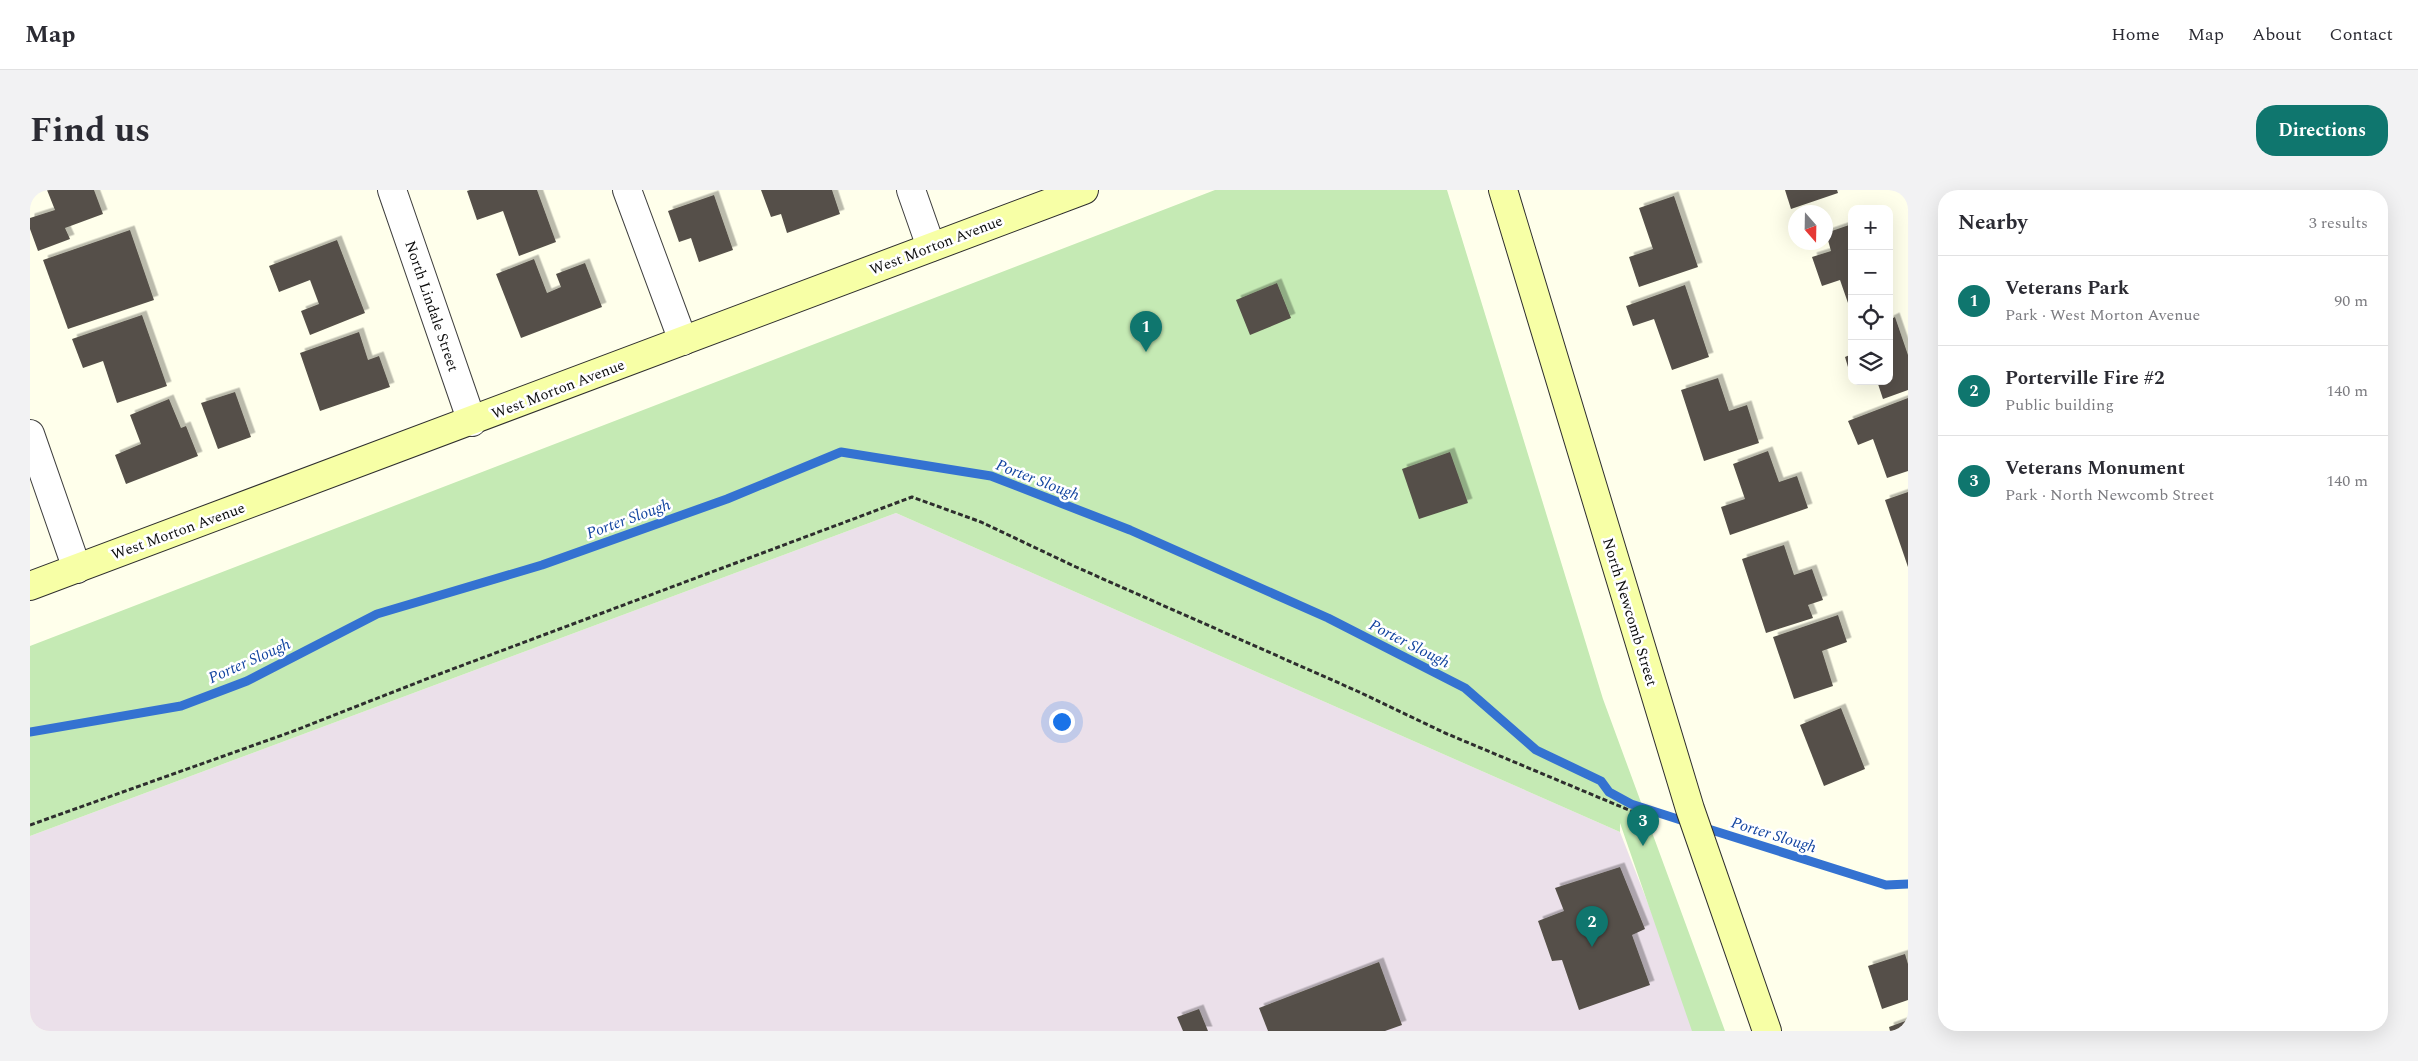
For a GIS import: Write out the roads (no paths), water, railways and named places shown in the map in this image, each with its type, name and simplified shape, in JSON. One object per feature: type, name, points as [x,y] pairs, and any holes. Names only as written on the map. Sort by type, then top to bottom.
[{"type":"main road","name":"West Morton Avenue","points":[[30,586],[472,422],[1084,190]]},
{"type":"main road","name":"North Newcomb Street","points":[[1503,190],[1690,809],[1767,1031]]},
{"type":"street","name":"North Lindale Street","points":[[392,190],[472,422]]},
{"type":"street","points":[[628,190],[683,341]]},
{"type":"street","points":[[911,190],[931,247]]},
{"type":"street","points":[[30,434],[77,568]]},
{"type":"waterway","name":"Porter Slough","points":[[30,732],[181,706],[247,681],[377,614],[542,565],[727,499],[841,452],[991,476],[1130,530],[1328,618],[1465,688],[1536,750],[1601,781],[1609,792],[1631,804],[1690,823]]},
{"type":"waterway","name":"Porter Slough","points":[[1702,827],[1886,885],[1908,884]]},
{"type":"place","name":"Veterans Park","points":[[1146,352]]},
{"type":"place","name":"Veterans Monument","points":[[1643,846]]},
{"type":"place","name":"Porterville Fire #2","points":[[1592,947]]}]
